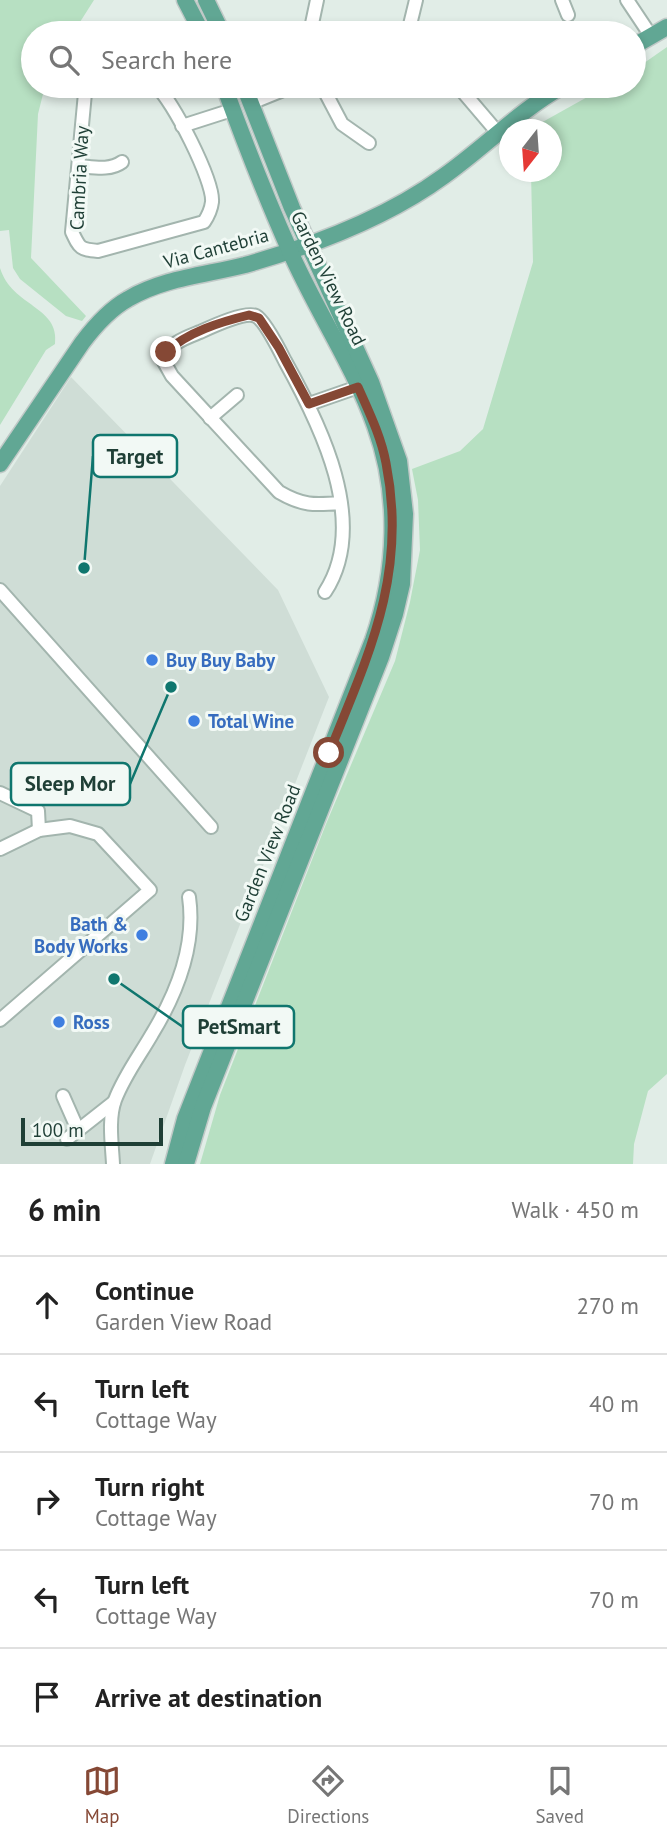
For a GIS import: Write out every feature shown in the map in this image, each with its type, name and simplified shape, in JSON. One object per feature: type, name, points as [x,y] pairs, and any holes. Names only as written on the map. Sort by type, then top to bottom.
[{"type":"main road","points":[[185,0],[196,21]]},
{"type":"main road","points":[[194,0],[208,4],[216,21]]},
{"type":"main road","points":[[646,39],[667,27]]},
{"type":"main road","name":"Garden View Road","points":[[173,1164],[185,1119],[383,610],[391,558],[391,498],[386,461],[375,425],[289,249],[228,98]]},
{"type":"main road","name":"Garden View Road","points":[[186,1164],[203,1107],[381,657],[402,584],[405,514],[399,461],[371,382],[308,244],[249,98]]},
{"type":"main road","name":"Via Cantebria","points":[[0,464],[82,343],[97,325],[127,299],[171,281],[246,265],[308,244],[404,202],[445,176],[546,98]]},
{"type":"street","points":[[313,21],[317,0]]},
{"type":"street","points":[[411,21],[416,0]]},
{"type":"street","points":[[562,0],[568,15]]},
{"type":"street","points":[[627,0],[641,21]]},
{"type":"street","points":[[646,28],[651,36]]},
{"type":"street","name":"Cambria Way","points":[[85,98],[72,232],[78,246],[84,250],[98,251],[204,222],[209,216],[213,200],[200,162],[173,105],[167,98]]},
{"type":"street","points":[[251,103],[263,98]]},
{"type":"street","points":[[328,98],[342,124],[369,143]]},
{"type":"street","points":[[472,98],[498,133]]},
{"type":"street","points":[[182,126],[232,110]]},
{"type":"street","points":[[79,166],[109,168],[122,162]]},
{"type":"street","points":[[325,593],[335,577],[343,535],[341,503],[334,470],[309,404],[279,348],[259,318],[249,315],[201,331],[177,342],[166,352],[163,360],[172,376],[279,492],[297,503],[341,503]]},
{"type":"street","points":[[309,404],[358,387]]},
{"type":"street","points":[[210,418],[237,395]]},
{"type":"street","points":[[0,590],[211,827]]},
{"type":"street","points":[[0,793],[37,811],[39,830]]},
{"type":"street","points":[[0,849],[39,830],[70,826],[98,834],[150,890],[0,1020]]},
{"type":"street","points":[[113,1164],[111,1134],[114,1102],[183,972],[192,920],[189,897]]},
{"type":"street","points":[[63,1096],[78,1130]]},
{"type":"street","points":[[67,1139],[114,1102]]},
{"type":"shaded area","points":[[71,377],[278,590],[329,697],[185,1065],[150,1164],[0,1164],[0,486]]},
{"type":"green space","points":[[0,0],[94,0],[81,21],[21,21],[21,98],[42,98],[38,114],[31,258],[86,316],[82,321],[66,316],[20,279],[13,268],[9,230],[0,231]]},
{"type":"green space","points":[[667,47],[667,1074],[648,1091],[634,1144],[633,1164],[200,1164],[220,1095],[326,824],[395,661],[420,550],[418,500],[412,469],[460,451],[483,429],[533,262],[531,182],[562,182],[562,119],[548,119],[586,98],[646,98],[646,62]]},
{"type":"green space","points":[[0,268],[14,291],[50,322],[55,331],[55,344],[46,350],[0,425]]},
{"type":"place","name":"Target","points":[[84,568]]},
{"type":"place","name":"Buy Buy Baby","points":[[152,660]]},
{"type":"place","name":"Sleep Mor","points":[[171,687]]},
{"type":"place","name":"Total Wine","points":[[194,721]]},
{"type":"place","name":"Bath & Body Works","points":[[142,935]]},
{"type":"place","name":"PetSmart","points":[[114,979]]},
{"type":"place","name":"Ross","points":[[59,1022]]},
{"type":"route","points":[[166,352],[177,342],[214,325],[254,316],[259,318],[279,348],[309,404],[358,387],[375,425],[386,461],[391,498],[393,536],[389,582],[373,640],[329,753]]}]
